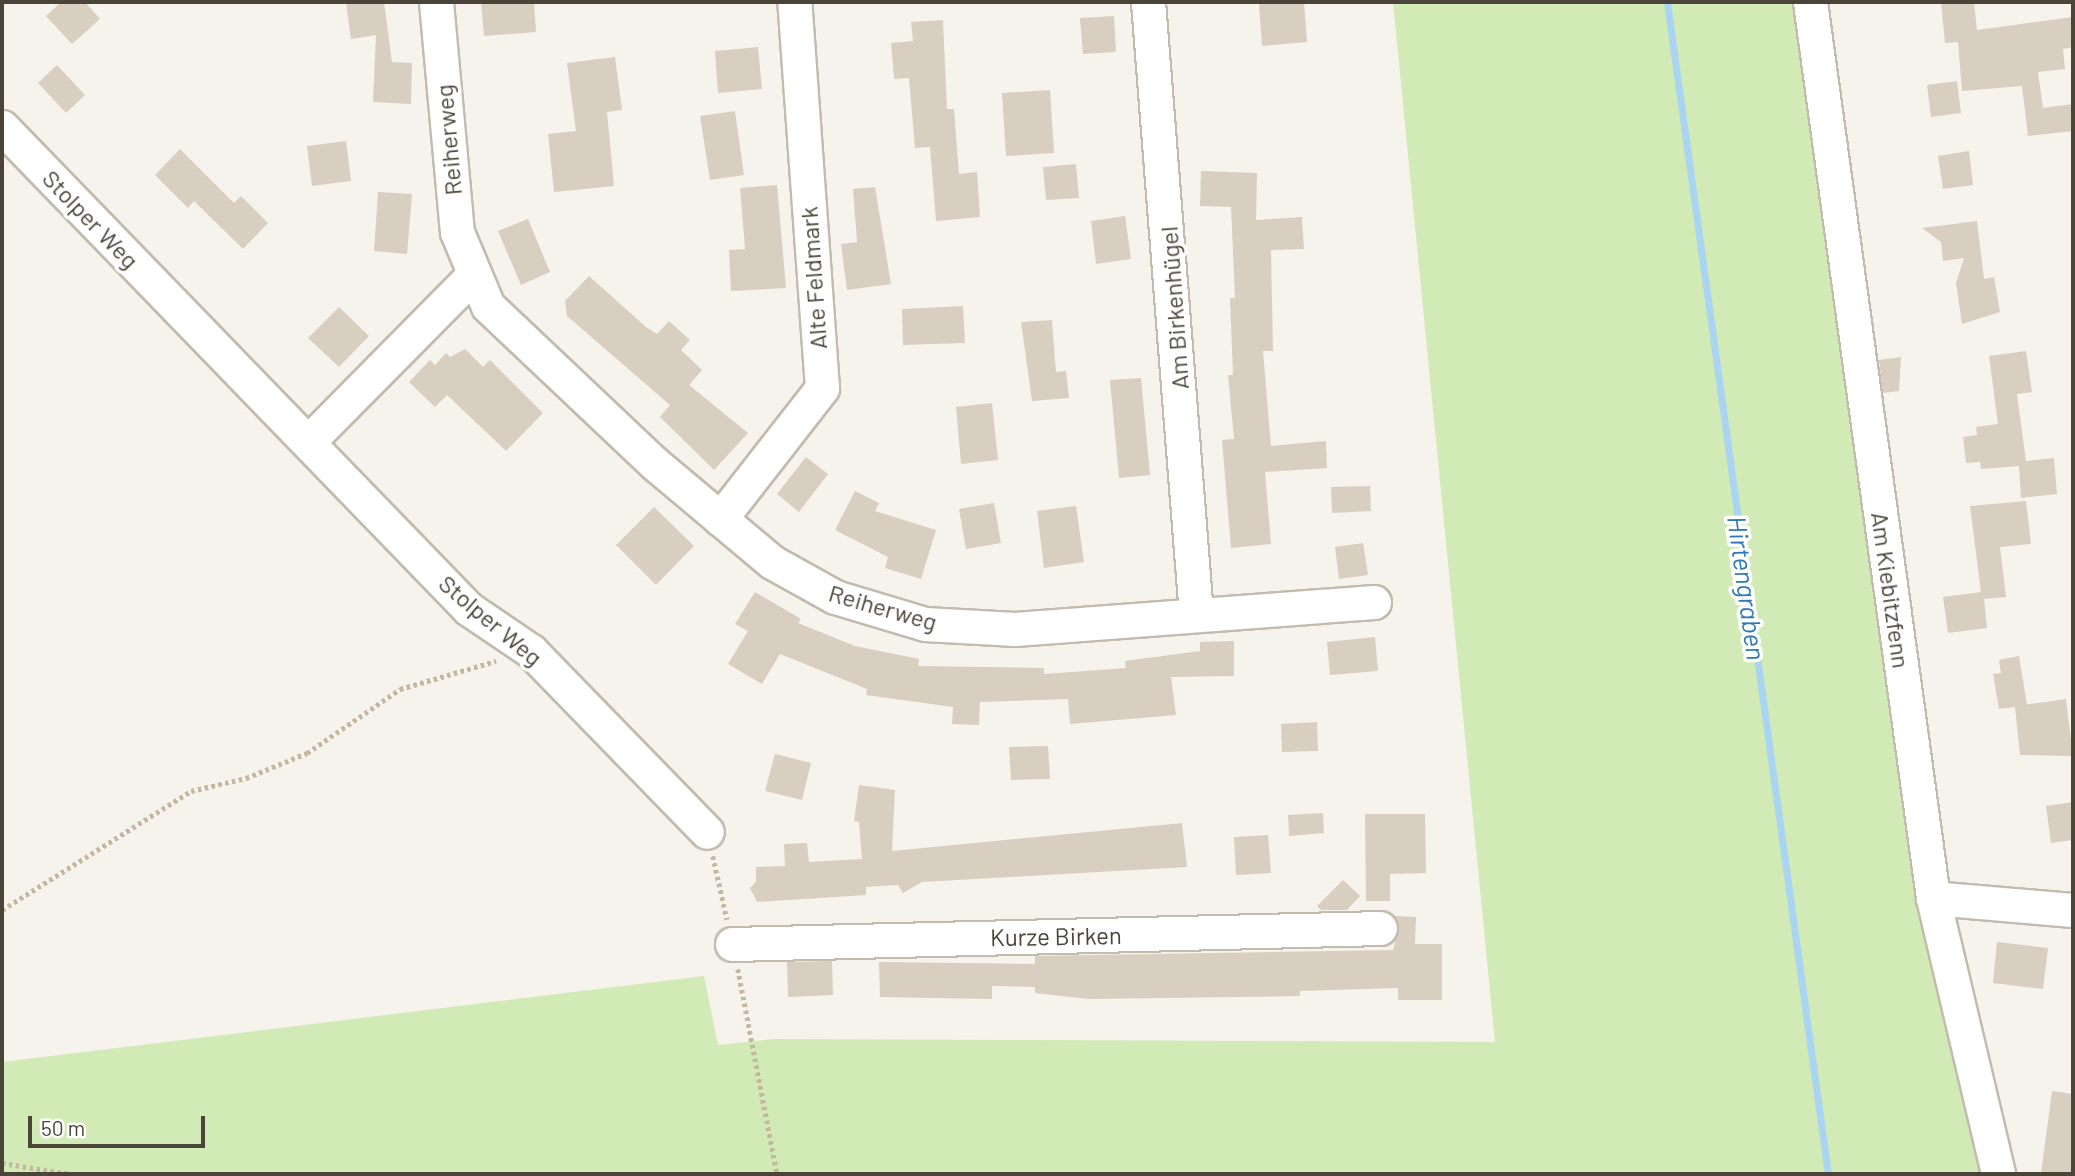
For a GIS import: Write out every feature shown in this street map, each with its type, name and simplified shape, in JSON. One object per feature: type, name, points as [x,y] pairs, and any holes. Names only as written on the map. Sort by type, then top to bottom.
[{"type":"street","name":"Reiherweg","points":[[436,2],[457,232],[488,306],[720,519],[772,562],[835,597],[925,624],[1015,629],[1374,602]]},
{"type":"street","name":"Alte Feldmark","points":[[720,519],[821,388],[794,2]]},
{"type":"street","name":"Am Birkenhügel","points":[[1148,2],[1196,614]]},
{"type":"street","name":"Am Kiebitzfenn","points":[[1810,2],[1933,898],[1998,1174]]},
{"type":"street","name":"Stolper Weg","points":[[2,127],[469,609],[531,651],[707,832]]},
{"type":"street","points":[[308,442],[473,275]]},
{"type":"street","points":[[1933,898],[2073,910]]},
{"type":"street","name":"Kurze Birken","points":[[732,944],[1380,928]]},
{"type":"path","points":[[2,910],[191,791],[246,778],[307,753],[400,689],[531,651]]},
{"type":"path","points":[[707,832],[777,1174]]},
{"type":"path","points":[[2,1163],[71,1174]]},
{"type":"green space","points":[[1393,2],[1805,2],[1989,1174],[2,1174],[2,1062],[704,976],[718,1045],[773,1039],[1495,1042]]},
{"type":"building","points":[[61,2],[85,2],[100,19],[72,44],[46,16]]},
{"type":"building","points":[[346,2],[384,2],[392,62],[412,63],[411,104],[373,102],[376,35],[351,39]]},
{"type":"building","points":[[481,2],[534,2],[536,32],[484,36]]},
{"type":"building","points":[[1304,2],[1307,42],[1262,46],[1259,4]]},
{"type":"building","points":[[1941,2],[1974,2],[1977,30],[2073,17],[2073,47],[2063,49],[2065,69],[2038,72],[2043,108],[2073,104],[2073,131],[2028,136],[2022,86],[1962,91],[1958,42],[1945,43]]},
{"type":"building","points":[[1114,16],[1116,52],[1083,54],[1080,18]]},
{"type":"building","points":[[943,20],[947,109],[954,109],[959,174],[977,172],[980,217],[936,221],[930,147],[915,148],[909,78],[894,79],[891,43],[913,41],[911,22]]},
{"type":"building","points":[[758,47],[762,89],[718,93],[715,51]]},
{"type":"building","points":[[615,57],[622,110],[607,112],[614,186],[554,192],[548,134],[576,131],[567,63]]},
{"type":"building","points":[[57,65],[85,95],[66,113],[38,83]]},
{"type":"building","points":[[1957,81],[1961,113],[1931,117],[1927,85]]},
{"type":"building","points":[[1050,90],[1054,153],[1006,156],[1002,93]]},
{"type":"building","points":[[735,111],[744,175],[710,180],[700,116]]},
{"type":"building","points":[[346,141],[351,181],[312,186],[307,146]]},
{"type":"building","points":[[180,149],[234,203],[241,196],[268,223],[243,249],[194,201],[188,208],[155,175]]},
{"type":"building","points":[[1969,151],[1973,185],[1943,189],[1938,156]]},
{"type":"building","points":[[1076,164],[1079,198],[1046,200],[1043,167]]},
{"type":"building","points":[[1201,171],[1257,173],[1256,220],[1302,217],[1304,249],[1271,250],[1273,351],[1263,351],[1271,446],[1326,441],[1327,468],[1265,472],[1271,544],[1231,548],[1222,440],[1234,439],[1228,375],[1233,375],[1230,298],[1235,298],[1231,207],[1200,206]]},
{"type":"building","points":[[777,185],[786,288],[731,291],[729,250],[745,249],[740,188]]},
{"type":"building","points":[[875,187],[891,284],[847,290],[841,244],[857,242],[853,189]]},
{"type":"building","points":[[378,192],[412,194],[407,254],[374,251]]},
{"type":"building","points":[[1125,216],[1131,259],[1096,264],[1091,221]]},
{"type":"building","points":[[528,219],[550,272],[521,285],[498,231]]},
{"type":"building","points":[[1977,221],[1984,279],[1994,277],[2000,312],[1962,324],[1956,283],[1964,258],[1943,261],[1941,242],[1922,228]]},
{"type":"building","points":[[589,276],[657,334],[669,321],[690,340],[681,350],[702,370],[689,385],[748,433],[714,470],[660,417],[670,405],[567,316],[565,301]]},
{"type":"building","points":[[963,306],[965,343],[903,345],[902,309]]},
{"type":"building","points":[[339,307],[369,336],[339,367],[308,338]]},
{"type":"building","points":[[1052,320],[1056,372],[1066,371],[1069,398],[1032,401],[1021,322]]},
{"type":"building","points":[[465,349],[483,367],[490,360],[543,413],[506,451],[447,395],[435,407],[409,382],[430,360],[435,365],[446,353],[450,357]]},
{"type":"building","points":[[2026,351],[2032,392],[2017,394],[2026,461],[2054,458],[2057,494],[2021,498],[2019,466],[1981,469],[1980,462],[1966,463],[1963,437],[1977,435],[1976,427],[1998,424],[1989,356]]},
{"type":"building","points":[[1901,357],[1899,391],[1883,393],[1879,360]]},
{"type":"building","points":[[1141,378],[1150,475],[1119,478],[1110,380]]},
{"type":"building","points":[[992,403],[998,460],[961,464],[956,407]]},
{"type":"building","points":[[806,457],[828,474],[799,512],[777,494]]},
{"type":"building","points":[[1370,486],[1371,511],[1332,513],[1331,487]]},
{"type":"building","points":[[855,491],[879,503],[875,511],[936,530],[921,579],[885,568],[888,557],[835,530]]},
{"type":"building","points":[[2026,501],[2031,544],[2000,547],[2006,597],[1984,599],[1987,628],[1948,633],[1943,597],[1981,592],[1970,506]]},
{"type":"building","points":[[994,503],[1001,543],[966,549],[959,509]]},
{"type":"building","points":[[1076,506],[1084,562],[1044,568],[1037,511]]},
{"type":"building","points":[[654,507],[694,546],[656,585],[616,545]]},
{"type":"building","points":[[1363,543],[1368,575],[1339,579],[1335,547]]},
{"type":"building","points":[[755,592],[801,619],[798,623],[855,646],[919,659],[918,666],[1044,668],[1044,674],[1126,668],[1125,661],[1200,651],[1200,642],[1234,641],[1234,676],[1171,677],[1176,715],[1070,724],[1068,699],[980,702],[979,725],[952,724],[953,707],[866,695],[867,689],[780,654],[762,684],[728,664],[748,631],[735,624]]},
{"type":"building","points":[[1375,637],[1378,671],[1330,675],[1327,642]]},
{"type":"building","points":[[2019,656],[2027,704],[2066,699],[2073,756],[2020,755],[2015,707],[1999,709],[1993,674],[2001,673],[1999,660]]},
{"type":"building","points":[[1317,722],[1318,751],[1282,752],[1281,724]]},
{"type":"building","points":[[1048,746],[1050,779],[1011,780],[1009,747]]},
{"type":"building","points":[[775,754],[811,763],[802,800],[765,791]]},
{"type":"building","points":[[859,785],[895,790],[892,851],[1182,823],[1187,867],[922,882],[903,893],[898,885],[866,887],[866,895],[757,902],[750,888],[756,882],[756,867],[785,866],[784,844],[807,843],[809,862],[862,859],[859,822],[854,821]]},
{"type":"building","points":[[2073,802],[2073,840],[2051,843],[2046,806]]},
{"type":"building","points":[[1323,813],[1324,833],[1289,836],[1288,815]]},
{"type":"building","points":[[1365,814],[1425,814],[1426,873],[1390,874],[1390,901],[1366,901]]},
{"type":"building","points":[[1268,835],[1271,873],[1236,875],[1234,837]]},
{"type":"building","points":[[1343,880],[1360,896],[1347,910],[1321,910],[1317,906]]},
{"type":"building","points":[[1395,916],[1416,917],[1415,944],[1442,944],[1442,1000],[1398,1000],[1398,988],[1300,991],[1300,996],[1089,999],[1035,993],[1035,987],[992,986],[992,999],[880,997],[879,962],[1035,964],[1035,956],[1393,950],[1399,928]]},
{"type":"building","points":[[1997,942],[2048,948],[2043,989],[1993,983]]},
{"type":"building","points":[[832,961],[833,995],[788,997],[787,962]]},
{"type":"building","points":[[2052,1091],[2073,1094],[2073,1174],[2041,1174]]},
{"type":"waterway","name":"Hirtengraben","points":[[1667,2],[1828,1174]]}]
